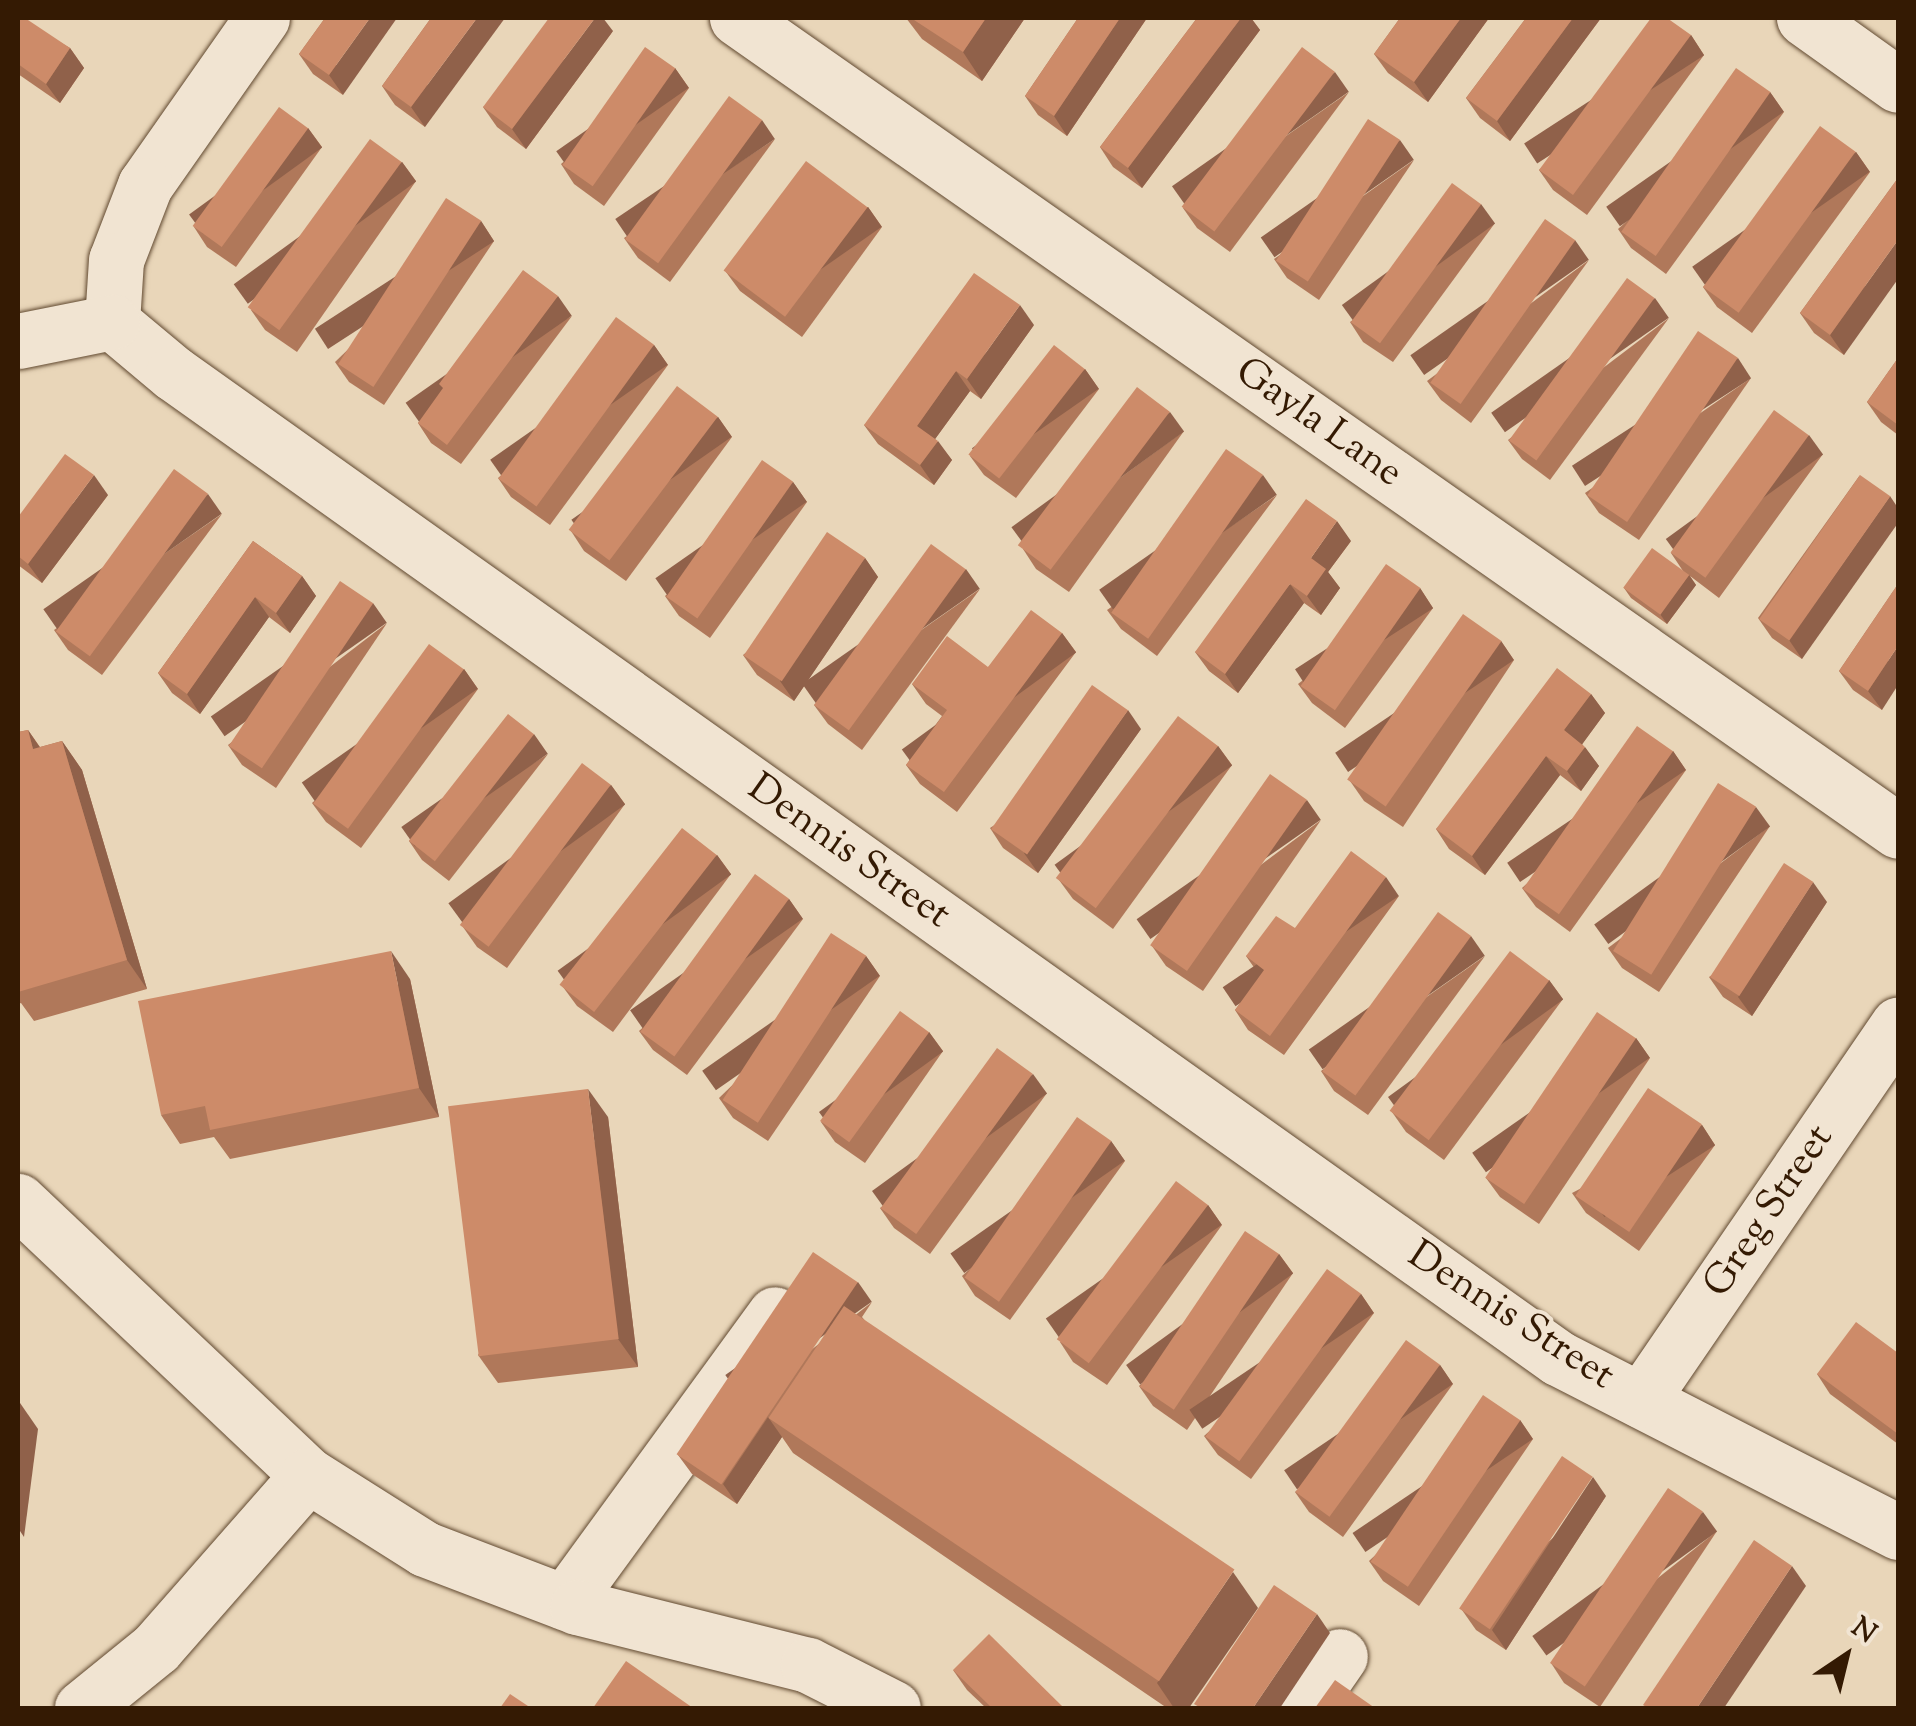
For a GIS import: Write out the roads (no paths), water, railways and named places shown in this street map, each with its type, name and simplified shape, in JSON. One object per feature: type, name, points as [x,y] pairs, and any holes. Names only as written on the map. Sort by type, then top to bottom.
[{"type":"street","points":[[18,342],[112,322],[116,260],[145,185],[262,18]]},
{"type":"street","name":"Gayla Lane","points":[[737,18],[1898,831]]},
{"type":"street","points":[[1804,18],[1898,85]]},
{"type":"street","name":"Dennis Street","points":[[112,322],[173,373],[1558,1358],[1898,1532]]},
{"type":"street","name":"Greg Street","points":[[1641,1400],[1898,1024]]},
{"type":"street","points":[[18,1201],[308,1476],[425,1549],[564,1602],[808,1665],[892,1708]]},
{"type":"street","points":[[564,1602],[801,1280]]},
{"type":"street","points":[[82,1708],[156,1648],[308,1476]]},
{"type":"street","points":[[1304,1708],[1340,1656]]}]
